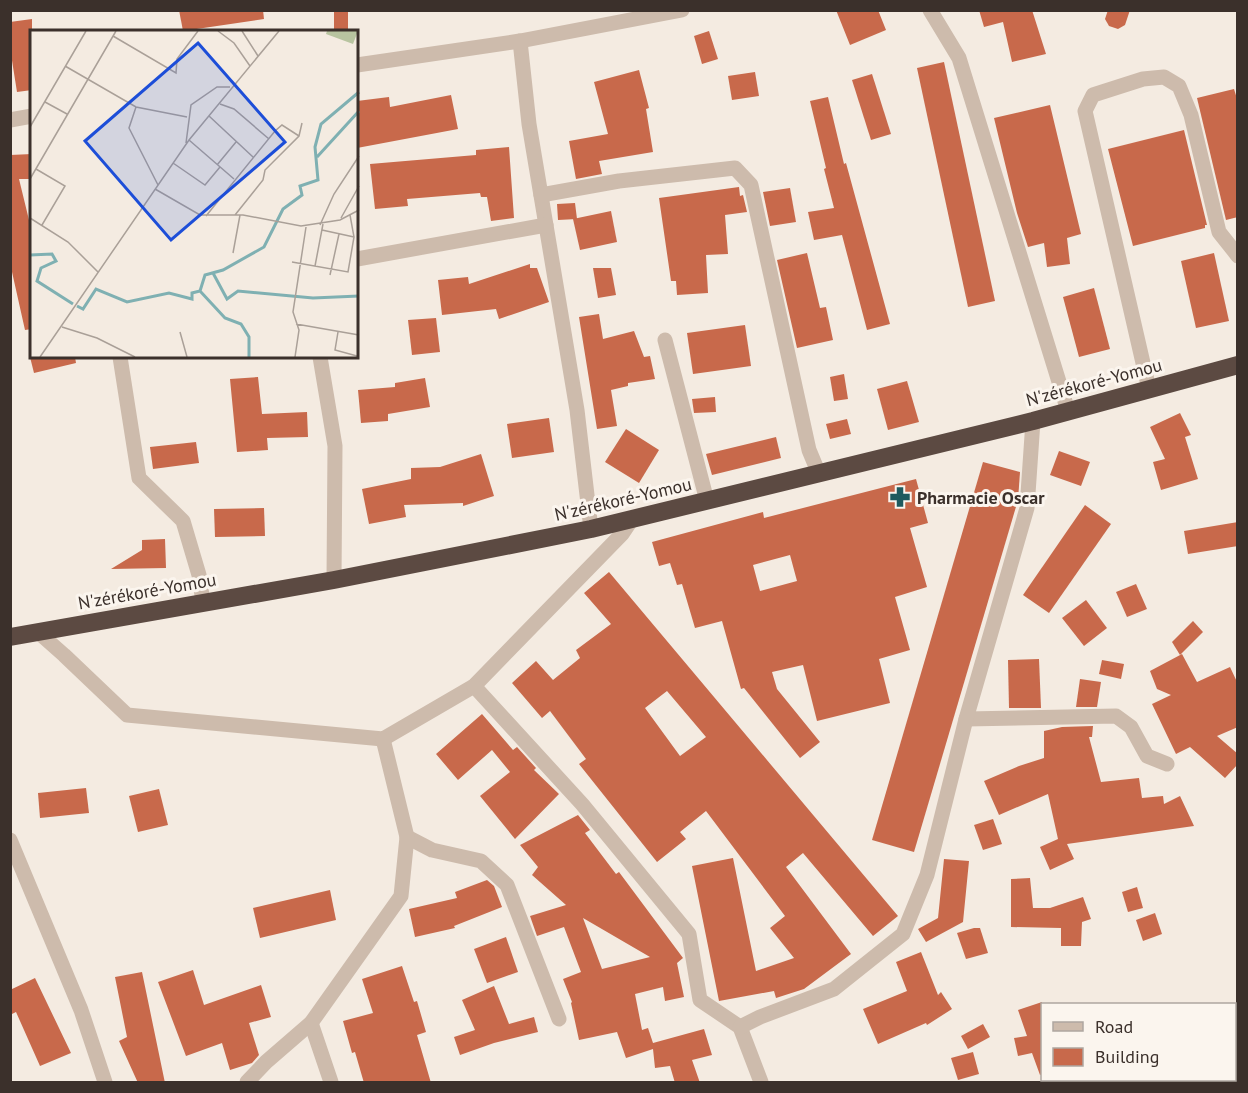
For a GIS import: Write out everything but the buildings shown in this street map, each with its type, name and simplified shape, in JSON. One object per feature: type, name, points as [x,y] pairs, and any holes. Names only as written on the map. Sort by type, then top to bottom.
[{"type":"highway","name":"N'zérékoré-Yomou","points":[[10,637],[333,580],[591,529],[1033,421],[1238,365]]},
{"type":"street","points":[[358,65],[520,41],[682,10]]},
{"type":"street","points":[[930,10],[959,58],[1068,411]]},
{"type":"street","points":[[520,41],[529,124],[578,410],[591,529]]},
{"type":"street","points":[[1149,389],[1085,111],[1093,95],[1143,79],[1164,77],[1179,86],[1191,115],[1219,232],[1238,256]]},
{"type":"street","points":[[10,120],[30,116]]},
{"type":"street","points":[[541,195],[619,181],[735,168],[751,185],[809,450],[819,474]]},
{"type":"street","points":[[358,259],[546,225]]},
{"type":"street","points":[[665,340],[707,501]]},
{"type":"street","points":[[120,358],[139,478],[183,522],[199,575],[202,602]]},
{"type":"street","points":[[320,358],[335,446],[333,580]]},
{"type":"street","points":[[740,1027],[834,989],[903,934],[927,875],[966,718],[1026,508],[1033,421]]},
{"type":"street","points":[[38,632],[127,715],[383,739],[474,686],[622,534],[632,519]]},
{"type":"street","points":[[474,686],[582,804],[689,934],[700,1000],[740,1027],[761,1083]]},
{"type":"street","points":[[966,718],[1116,716],[1131,726],[1147,756],[1167,764]]},
{"type":"street","points":[[248,1083],[266,1062],[311,1023],[401,896],[407,837],[383,739]]},
{"type":"street","points":[[407,837],[432,850],[481,861],[507,885],[559,1019]]},
{"type":"street","points":[[10,840],[81,1010],[105,1083]]},
{"type":"street","points":[[311,1023],[330,1083]]},
{"type":"place","name":"Pharmacie Oscar","points":[[900,497]]}]
